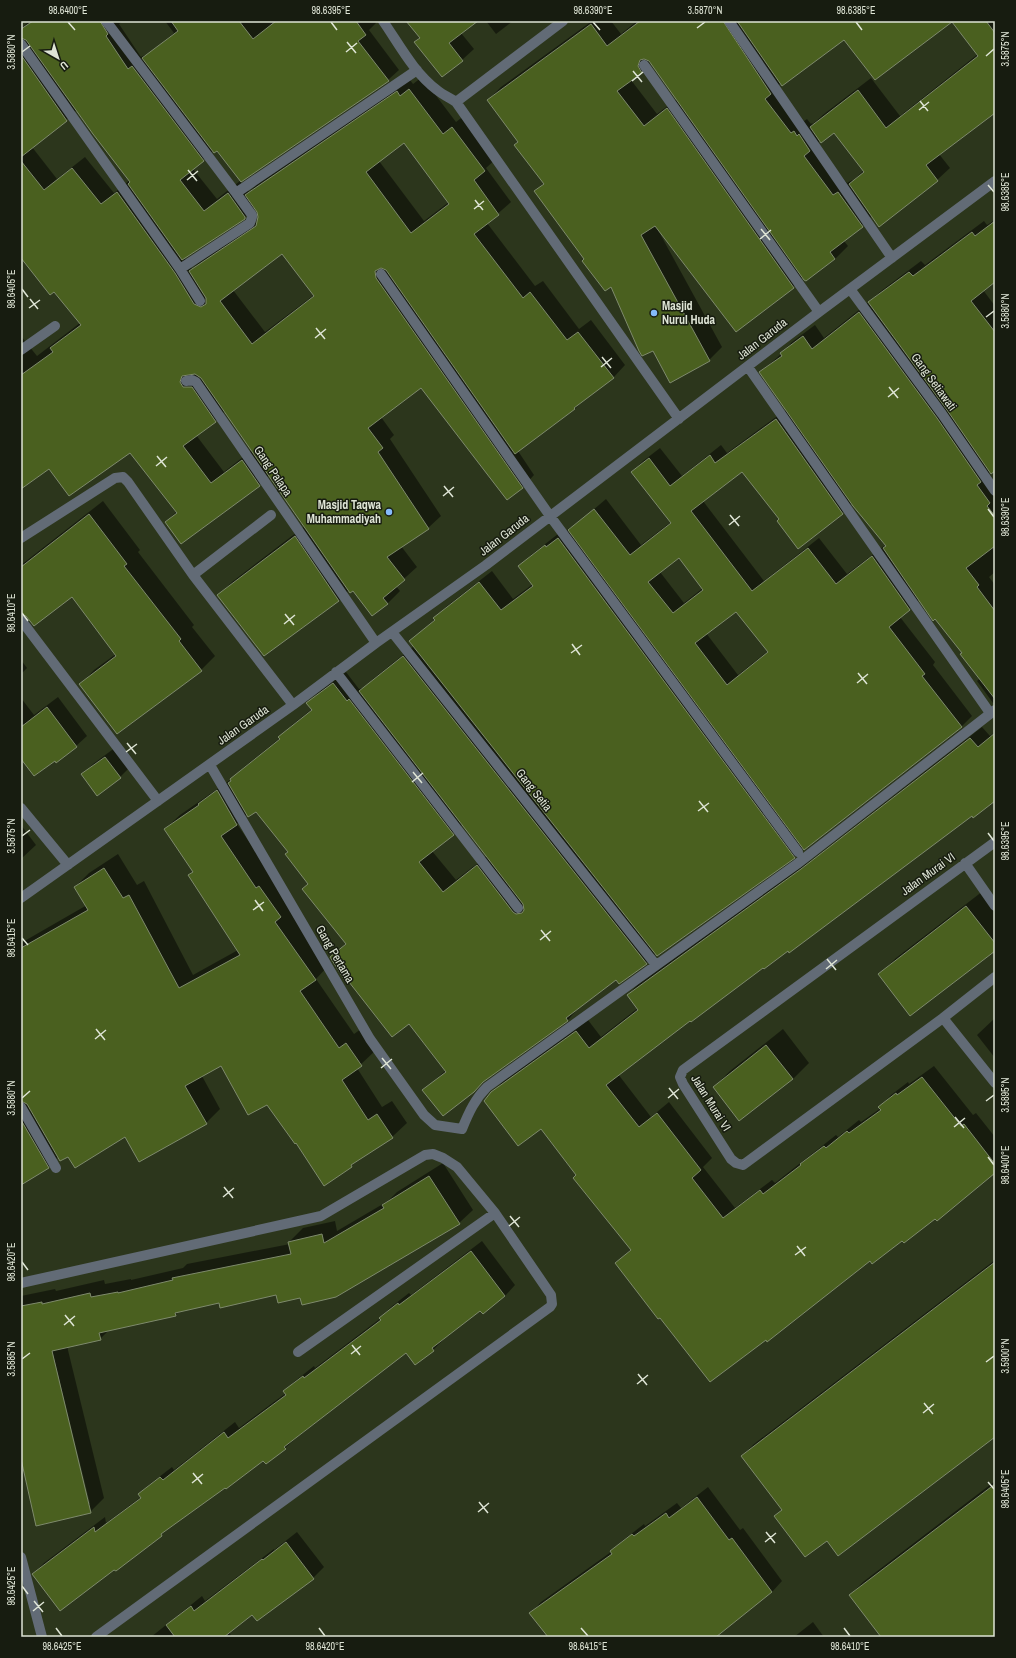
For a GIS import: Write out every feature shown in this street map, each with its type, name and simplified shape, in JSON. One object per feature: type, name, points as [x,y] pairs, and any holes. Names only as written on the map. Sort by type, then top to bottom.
[{"type":"street","points":[[106,21],[252,215],[250,223],[180,269]]},
{"type":"street","points":[[383,21],[417,70],[438,91],[456,102],[679,419]]},
{"type":"street","points":[[456,102],[563,21]]},
{"type":"street","points":[[729,21],[892,258]]},
{"type":"street","points":[[21,44],[180,269],[200,300]]},
{"type":"street","points":[[644,65],[818,312]]},
{"type":"street","points":[[236,193],[417,70]]},
{"type":"street","name":"Jalan Garuda","points":[[21,898],[293,705],[336,672],[486,565],[748,367],[818,312],[995,181]]},
{"type":"street","points":[[381,274],[550,516],[798,852]]},
{"type":"street","name":"Gang Setiawati","points":[[850,289],[942,414],[995,491]]},
{"type":"street","points":[[21,350],[55,326]]},
{"type":"street","points":[[656,965],[797,864],[993,712],[748,367]]},
{"type":"street","name":"Gang Palapa","points":[[186,381],[192,380],[196,382],[376,643]]},
{"type":"street","points":[[21,538],[115,478],[123,478],[128,482],[193,575],[293,705]]},
{"type":"street","points":[[193,575],[271,515]]},
{"type":"street","points":[[21,620],[158,801]]},
{"type":"street","name":"Gang Setia","points":[[392,632],[656,965]]},
{"type":"street","points":[[336,672],[518,908]]},
{"type":"street","name":"Gang Pertama","points":[[210,764],[370,1039],[424,1115],[435,1125],[462,1128],[477,1097],[487,1087],[656,965]]},
{"type":"street","points":[[21,808],[68,865]]},
{"type":"street","name":"Jalan Murai VI","points":[[995,842],[683,1070],[680,1077],[682,1084],[731,1159],[736,1163],[743,1165],[943,1018],[995,977]]},
{"type":"street","points":[[965,863],[995,906]]},
{"type":"street","points":[[943,1018],[995,1083]]},
{"type":"street","points":[[21,1107],[56,1168]]},
{"type":"street","points":[[21,1283],[321,1216],[425,1155],[433,1154],[443,1158],[457,1167],[495,1213],[551,1295],[552,1304],[550,1307],[96,1637]]},
{"type":"street","points":[[298,1352],[495,1213]]},
{"type":"street","points":[[21,1557],[42,1637]]},
{"type":"building","points":[[33,21],[100,21],[108,34],[106,36],[128,69],[132,66],[204,161],[180,180],[204,211],[228,193],[245,219],[182,260],[128,184],[130,182],[93,134],[26,40],[21,38],[21,29]]},
{"type":"building","points":[[171,21],[239,21],[253,39],[276,21],[356,21],[366,35],[358,41],[389,81],[241,182],[217,151],[214,153],[142,58],[178,31]]},
{"type":"building","points":[[406,21],[478,21],[449,43],[463,61],[442,77],[414,42],[420,38]]},
{"type":"building","points":[[640,21],[723,21],[771,94],[765,99],[791,133],[794,131],[797,136],[799,134],[810,151],[804,156],[833,195],[838,192],[863,227],[830,252],[835,259],[806,281],[804,280],[649,61],[644,59],[640,60],[638,66],[642,73],[617,91],[644,126],[667,108],[794,288],[736,332],[655,226],[641,235],[710,361],[670,383],[653,351],[642,356],[611,287],[605,291],[582,261],[584,259],[534,191],[544,184],[514,145],[518,142],[487,100],[591,24],[607,46]]},
{"type":"building","points":[[737,21],[986,21],[995,33],[995,113],[926,165],[938,181],[879,227],[849,184],[864,172],[834,133],[821,143],[810,127],[858,90],[886,128],[978,56],[952,22],[875,80],[844,40],[782,86]]},
{"type":"building","points":[[21,55],[67,121],[21,157]]},
{"type":"building","points":[[409,89],[443,134],[452,127],[485,171],[474,180],[499,215],[474,234],[523,298],[530,292],[567,340],[578,332],[614,378],[515,454],[386,270],[381,268],[375,271],[376,278],[523,488],[507,500],[421,388],[368,428],[383,448],[378,452],[429,529],[387,557],[405,580],[383,598],[388,604],[372,616],[353,591],[350,593],[201,378],[195,374],[182,376],[180,382],[183,387],[192,387],[216,422],[183,446],[211,483],[242,460],[260,486],[181,544],[165,522],[177,513],[130,453],[69,496],[49,469],[21,489],[21,375],[53,352],[50,348],[81,325],[54,292],[50,295],[21,258],[21,161],[44,190],[72,168],[101,204],[117,192],[175,273],[194,304],[201,307],[206,304],[206,298],[189,271],[256,226],[258,217],[257,212],[245,195],[397,91],[400,96]],"holes":[[[404,143],[449,204],[411,233],[366,172]],[[282,254],[314,296],[252,344],[220,301]]]},
{"type":"building","points":[[995,221],[995,282],[971,301],[995,332],[995,471],[991,474],[947,410],[868,302],[909,272],[913,276],[972,232],[975,236]]},
{"type":"building","points":[[859,312],[937,418],[981,482],[977,485],[990,503],[987,506],[995,516],[995,546],[966,568],[979,585],[977,587],[995,611],[995,699],[935,619],[933,621],[883,548],[886,546],[853,506],[759,372],[782,356],[780,353],[803,336],[812,349]]},
{"type":"building","points":[[776,419],[843,514],[798,549],[777,521],[779,519],[742,472],[691,511],[752,591],[808,548],[836,584],[872,556],[910,610],[889,627],[925,674],[922,676],[962,727],[804,850],[568,530],[594,509],[630,555],[671,523],[631,472],[649,458],[670,486],[710,455],[715,463]],"holes":[[[679,558],[703,590],[673,613],[648,582]],[[736,612],[768,652],[727,685],[695,643]]]},
{"type":"building","points":[[89,514],[127,564],[124,566],[181,639],[179,641],[202,671],[117,734],[79,684],[116,656],[72,597],[34,626],[26,616],[21,614],[21,567]]},
{"type":"building","points":[[295,536],[339,601],[264,656],[217,595]]},
{"type":"building","points":[[558,538],[795,858],[657,956],[409,641],[435,620],[433,618],[479,582],[501,610],[533,586],[518,566],[545,545],[546,547]]},
{"type":"building","points":[[403,656],[647,964],[619,984],[616,980],[566,1018],[568,1021],[483,1082],[474,1092],[443,1116],[422,1090],[446,1072],[409,1024],[392,1037],[349,982],[347,984],[330,957],[346,944],[302,889],[308,884],[285,854],[288,852],[256,812],[248,817],[228,783],[231,781],[230,779],[280,739],[278,737],[312,710],[306,703],[333,683],[347,701],[349,699],[454,835],[419,862],[443,892],[477,865],[513,912],[516,914],[522,913],[524,910],[523,904],[359,691]]},
{"type":"building","points":[[47,707],[77,747],[56,763],[55,761],[34,776],[21,759],[21,727]]},
{"type":"building","points":[[995,733],[995,801],[973,818],[972,816],[789,953],[788,951],[764,969],[763,968],[691,1022],[690,1021],[606,1085],[639,1127],[657,1113],[701,1170],[692,1178],[723,1218],[760,1190],[763,1194],[824,1146],[826,1148],[847,1131],[849,1133],[881,1110],[878,1107],[896,1093],[897,1095],[922,1077],[961,1126],[964,1124],[995,1164],[995,1173],[937,1221],[935,1219],[904,1243],[902,1241],[872,1264],[870,1261],[767,1342],[766,1340],[710,1382],[660,1318],[658,1319],[615,1263],[631,1250],[573,1178],[576,1175],[541,1129],[518,1146],[484,1101],[491,1092],[576,1031],[589,1048],[638,1010],[627,995],[801,869],[970,738],[978,747]]},
{"type":"building","points":[[105,757],[121,778],[97,796],[81,774]]},
{"type":"building","points":[[217,790],[237,825],[221,836],[256,888],[259,886],[281,917],[275,922],[316,980],[300,991],[339,1048],[346,1043],[362,1066],[342,1080],[368,1120],[377,1114],[393,1138],[351,1165],[352,1167],[324,1186],[296,1143],[295,1144],[267,1105],[248,1115],[221,1066],[185,1086],[207,1124],[139,1162],[125,1137],[75,1168],[68,1157],[60,1161],[27,1104],[21,1101],[21,948],[88,910],[74,887],[104,868],[123,898],[129,895],[179,988],[240,955],[188,875],[193,872],[164,829],[199,805],[198,804]]},
{"type":"building","points":[[966,906],[995,943],[995,951],[910,1016],[878,974]]},
{"type":"building","points":[[766,1045],[793,1079],[739,1121],[713,1087]]},
{"type":"building","points":[[21,1120],[49,1168],[21,1185]]},
{"type":"building","points":[[429,1176],[460,1224],[336,1297],[302,1305],[300,1298],[278,1303],[276,1295],[220,1308],[219,1303],[175,1313],[176,1316],[99,1333],[101,1340],[52,1351],[91,1513],[36,1526],[21,1459],[21,1306],[42,1302],[42,1304],[90,1293],[91,1297],[118,1293],[173,1280],[172,1278],[291,1254],[288,1242],[322,1234],[324,1243],[384,1208],[382,1205]]},
{"type":"building","points":[[471,1251],[505,1296],[483,1314],[480,1311],[432,1348],[434,1351],[415,1365],[406,1353],[284,1447],[286,1449],[266,1464],[263,1461],[226,1489],[225,1488],[161,1534],[162,1536],[116,1571],[114,1570],[60,1611],[32,1574],[94,1527],[95,1532],[141,1498],[138,1494],[160,1477],[163,1480],[224,1432],[228,1438],[286,1395],[283,1391],[303,1376],[304,1378],[381,1320],[379,1318],[398,1303],[399,1305]]},
{"type":"building","points":[[995,1262],[995,1437],[838,1556],[827,1541],[805,1557],[774,1516],[782,1510],[741,1456]]},
{"type":"building","points":[[995,1484],[995,1637],[881,1637],[849,1595]]},
{"type":"building","points":[[697,1497],[729,1540],[732,1538],[772,1592],[716,1637],[548,1637],[529,1613],[612,1554],[610,1551],[632,1534],[634,1536],[666,1513],[669,1518]]},
{"type":"building","points":[[286,1542],[314,1579],[257,1621],[252,1615],[224,1637],[175,1637],[166,1625],[191,1606],[194,1611]]},
{"type":"place","name":"Masjid Nurul Huda","points":[[654,313]]},
{"type":"place","name":"Masjid Taqwa Muhammadiyah","points":[[389,512]]}]
